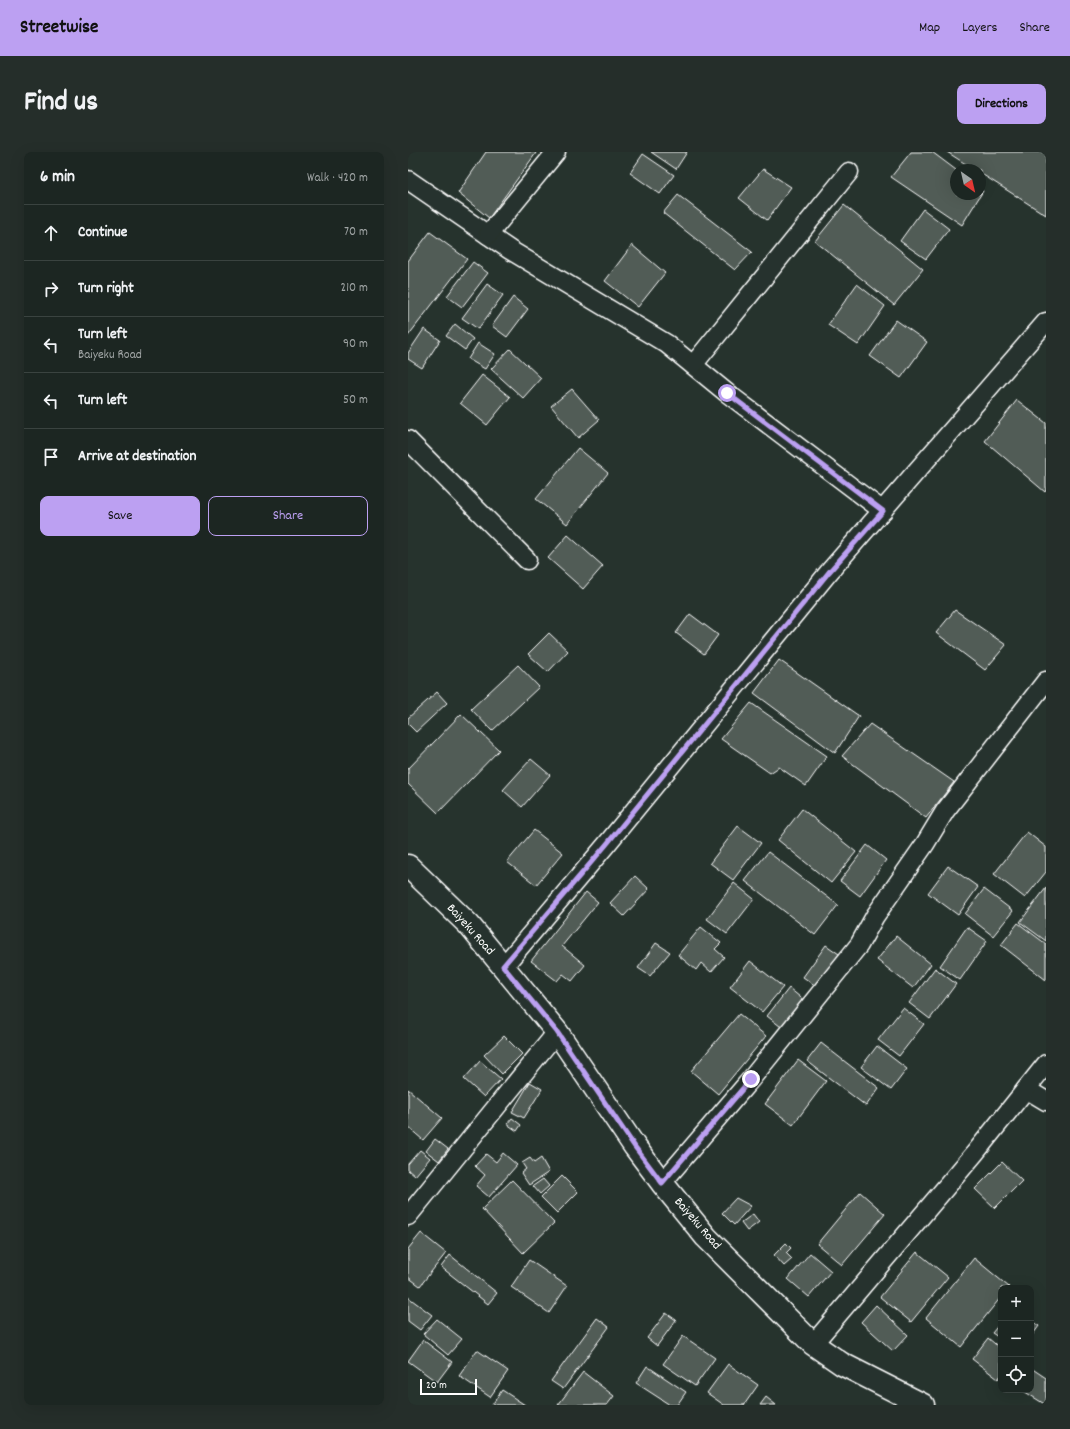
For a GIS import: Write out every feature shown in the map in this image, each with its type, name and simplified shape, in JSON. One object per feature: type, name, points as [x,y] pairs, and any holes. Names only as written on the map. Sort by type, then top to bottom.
[{"type":"main road","name":"Baiyeku Road","points":[[408,866],[469,925],[557,1032],[635,1147],[706,1237],[813,1344],[842,1364],[923,1405]]},
{"type":"street","points":[[488,235],[556,152]]},
{"type":"street","points":[[693,365],[849,172]]},
{"type":"street","points":[[408,180],[510,250],[667,344],[727,393],[883,511]]},
{"type":"street","points":[[503,966],[606,845],[824,578],[1046,322]]},
{"type":"street","points":[[408,440],[527,560]]},
{"type":"street","points":[[662,1183],[751,1079],[858,945],[875,916],[925,844],[945,811],[1046,681]]},
{"type":"street","points":[[409,1214],[557,1032]]},
{"type":"street","points":[[813,1344],[975,1153],[1046,1064]]},
{"type":"street","points":[[1026,1089],[1046,1101]]},
{"type":"building","points":[[486,152],[536,153],[489,218],[458,193]]},
{"type":"building","points":[[651,152],[687,152],[676,169]]},
{"type":"building","points":[[911,152],[932,152],[950,166],[950,200],[977,200],[962,225],[891,177]]},
{"type":"building","points":[[947,152],[1046,152],[1046,215],[986,177],[986,164],[966,164]]},
{"type":"building","points":[[643,154],[674,175],[660,194],[630,173]]},
{"type":"building","points":[[763,169],[791,187],[767,220],[739,198]]},
{"type":"building","points":[[678,195],[752,252],[735,270],[663,213]]},
{"type":"building","points":[[844,205],[923,269],[894,305],[815,241]]},
{"type":"building","points":[[923,209],[949,229],[926,259],[900,241]]},
{"type":"building","points":[[430,232],[467,259],[408,336],[408,261]]},
{"type":"building","points":[[632,245],[665,273],[638,307],[605,281]]},
{"type":"building","points":[[473,262],[488,273],[462,307],[447,296]]},
{"type":"building","points":[[487,284],[503,295],[478,329],[462,318]]},
{"type":"building","points":[[857,284],[885,306],[858,345],[828,325]]},
{"type":"building","points":[[513,297],[528,309],[507,337],[492,326]]},
{"type":"building","points":[[896,320],[927,342],[901,378],[870,356]]},
{"type":"building","points":[[455,324],[473,339],[465,350],[446,336]]},
{"type":"building","points":[[424,329],[440,340],[422,368],[408,359],[408,353]]},
{"type":"building","points":[[478,343],[495,354],[485,369],[468,359]]},
{"type":"building","points":[[510,349],[541,378],[523,398],[491,369]]},
{"type":"building","points":[[482,375],[510,397],[487,425],[460,403]]},
{"type":"building","points":[[572,389],[599,420],[578,438],[551,406]]},
{"type":"building","points":[[1017,400],[1046,423],[1045,492],[985,441]]},
{"type":"building","points":[[578,448],[608,473],[567,524],[536,499]]},
{"type":"building","points":[[568,535],[603,566],[583,589],[548,558]]},
{"type":"building","points":[[955,610],[1006,645],[985,670],[936,633]]},
{"type":"building","points":[[690,614],[718,635],[704,654],[676,633]]},
{"type":"building","points":[[549,633],[568,651],[548,672],[528,654]]},
{"type":"building","points":[[779,660],[859,716],[835,753],[754,693]]},
{"type":"building","points":[[518,665],[539,687],[492,731],[471,709]]},
{"type":"building","points":[[437,692],[447,703],[416,732],[408,724],[408,718]]},
{"type":"building","points":[[751,703],[827,756],[806,786],[779,767],[770,773],[721,739]]},
{"type":"building","points":[[461,714],[499,750],[438,813],[408,784],[408,769]]},
{"type":"building","points":[[870,724],[954,782],[926,818],[842,756]]},
{"type":"building","points":[[531,759],[550,775],[522,807],[503,790]]},
{"type":"building","points":[[802,809],[856,852],[831,883],[778,840]]},
{"type":"building","points":[[738,826],[761,843],[733,880],[710,863]]},
{"type":"building","points":[[534,830],[563,853],[536,885],[507,862]]},
{"type":"building","points":[[1027,832],[1046,847],[1046,872],[1025,898],[994,874]]},
{"type":"building","points":[[867,845],[886,860],[860,896],[840,881]]},
{"type":"building","points":[[768,852],[838,905],[815,935],[745,881]]},
{"type":"building","points":[[948,866],[978,887],[958,915],[928,893]]},
{"type":"building","points":[[635,876],[649,889],[624,916],[610,903]]},
{"type":"building","points":[[734,883],[754,899],[727,934],[707,919]]},
{"type":"building","points":[[1046,888],[1046,941],[1020,922]]},
{"type":"building","points":[[984,889],[1013,911],[993,936],[965,914]]},
{"type":"building","points":[[586,892],[598,902],[562,946],[585,965],[572,981],[563,974],[557,981],[531,961]]},
{"type":"building","points":[[1018,923],[1046,944],[1046,980],[1001,945]]},
{"type":"building","points":[[701,927],[721,943],[715,949],[724,957],[711,972],[701,963],[696,970],[678,955]]},
{"type":"building","points":[[967,927],[987,941],[960,980],[940,966]]},
{"type":"building","points":[[896,936],[931,964],[913,988],[877,960]]},
{"type":"building","points":[[656,943],[670,952],[650,976],[638,968]]},
{"type":"building","points":[[826,945],[839,954],[816,986],[803,977]]},
{"type":"building","points":[[750,961],[783,987],[762,1012],[730,987]]},
{"type":"building","points":[[935,968],[956,984],[930,1019],[909,1003]]},
{"type":"building","points":[[789,988],[806,1002],[785,1030],[767,1016]]},
{"type":"building","points":[[903,1008],[924,1024],[899,1056],[878,1040]]},
{"type":"building","points":[[739,1014],[766,1036],[718,1094],[691,1071]]},
{"type":"building","points":[[504,1036],[522,1054],[502,1074],[484,1055]]},
{"type":"building","points":[[821,1043],[879,1088],[866,1106],[807,1061]]},
{"type":"building","points":[[877,1046],[907,1069],[891,1090],[861,1067]]},
{"type":"building","points":[[798,1060],[826,1081],[793,1125],[765,1104]]},
{"type":"building","points":[[480,1061],[501,1079],[484,1097],[464,1079]]},
{"type":"building","points":[[530,1082],[542,1089],[524,1118],[512,1112]]},
{"type":"building","points":[[408,1089],[442,1118],[423,1140],[408,1127]]},
{"type":"building","points":[[512,1118],[521,1125],[517,1131],[507,1124]]},
{"type":"building","points":[[435,1139],[448,1149],[439,1161],[426,1151]]},
{"type":"building","points":[[420,1150],[430,1158],[415,1176],[408,1170],[408,1164]]},
{"type":"building","points":[[503,1153],[517,1165],[489,1197],[476,1186],[485,1175],[475,1166],[486,1154],[496,1162]]},
{"type":"building","points":[[530,1158],[534,1163],[541,1158],[549,1172],[529,1185],[521,1173],[526,1169],[522,1163]]},
{"type":"building","points":[[1002,1162],[1022,1181],[995,1208],[975,1189]]},
{"type":"building","points":[[562,1176],[578,1192],[557,1213],[541,1197]]},
{"type":"building","points":[[543,1179],[549,1186],[540,1194],[533,1186]]},
{"type":"building","points":[[512,1180],[554,1223],[523,1253],[482,1209]]},
{"type":"building","points":[[860,1192],[885,1214],[842,1265],[817,1244]]},
{"type":"building","points":[[736,1198],[751,1206],[734,1225],[722,1213]]},
{"type":"building","points":[[753,1214],[759,1222],[747,1231],[741,1223]]},
{"type":"building","points":[[421,1233],[446,1253],[420,1286],[408,1277],[408,1249]]},
{"type":"building","points":[[786,1243],[791,1248],[786,1253],[792,1259],[784,1266],[774,1255]]},
{"type":"building","points":[[917,1252],[948,1277],[911,1322],[880,1297]]},
{"type":"building","points":[[810,1253],[831,1271],[809,1297],[788,1279]]},
{"type":"building","points":[[450,1255],[497,1293],[488,1304],[441,1267]]},
{"type":"building","points":[[974,1258],[1007,1285],[998,1285],[998,1301],[961,1347],[926,1318]]},
{"type":"building","points":[[529,1260],[567,1286],[549,1313],[511,1287]]},
{"type":"building","points":[[408,1297],[432,1315],[420,1330],[408,1321]]},
{"type":"building","points":[[876,1305],[908,1335],[893,1351],[861,1322]]},
{"type":"building","points":[[666,1313],[676,1320],[657,1346],[647,1338]]},
{"type":"building","points":[[597,1318],[609,1327],[563,1389],[551,1381]]},
{"type":"building","points":[[437,1319],[462,1339],[448,1355],[423,1334]]},
{"type":"building","points":[[1034,1322],[1039,1326],[1034,1333]]},
{"type":"building","points":[[998,1326],[998,1337],[992,1333]]},
{"type":"building","points":[[683,1336],[715,1358],[695,1386],[663,1364]]},
{"type":"building","points":[[988,1338],[998,1346],[998,1379],[972,1359]]},
{"type":"building","points":[[423,1340],[452,1362],[437,1382],[408,1361]]},
{"type":"building","points":[[477,1350],[508,1371],[490,1397],[459,1376]]},
{"type":"building","points":[[728,1364],[758,1385],[744,1405],[724,1405],[707,1393]]},
{"type":"building","points":[[647,1366],[686,1392],[677,1405],[670,1405],[636,1383]]},
{"type":"building","points":[[1034,1370],[1046,1378],[1046,1405],[1027,1393],[1034,1393]]},
{"type":"building","points":[[583,1372],[614,1396],[607,1405],[558,1405]]},
{"type":"building","points":[[502,1390],[525,1405],[492,1405]]},
{"type":"building","points":[[766,1397],[776,1405],[760,1405]]},
{"type":"route","points":[[727,393],[883,511],[829,572],[606,845],[503,966],[557,1032],[635,1147],[662,1183],[751,1079]]}]
